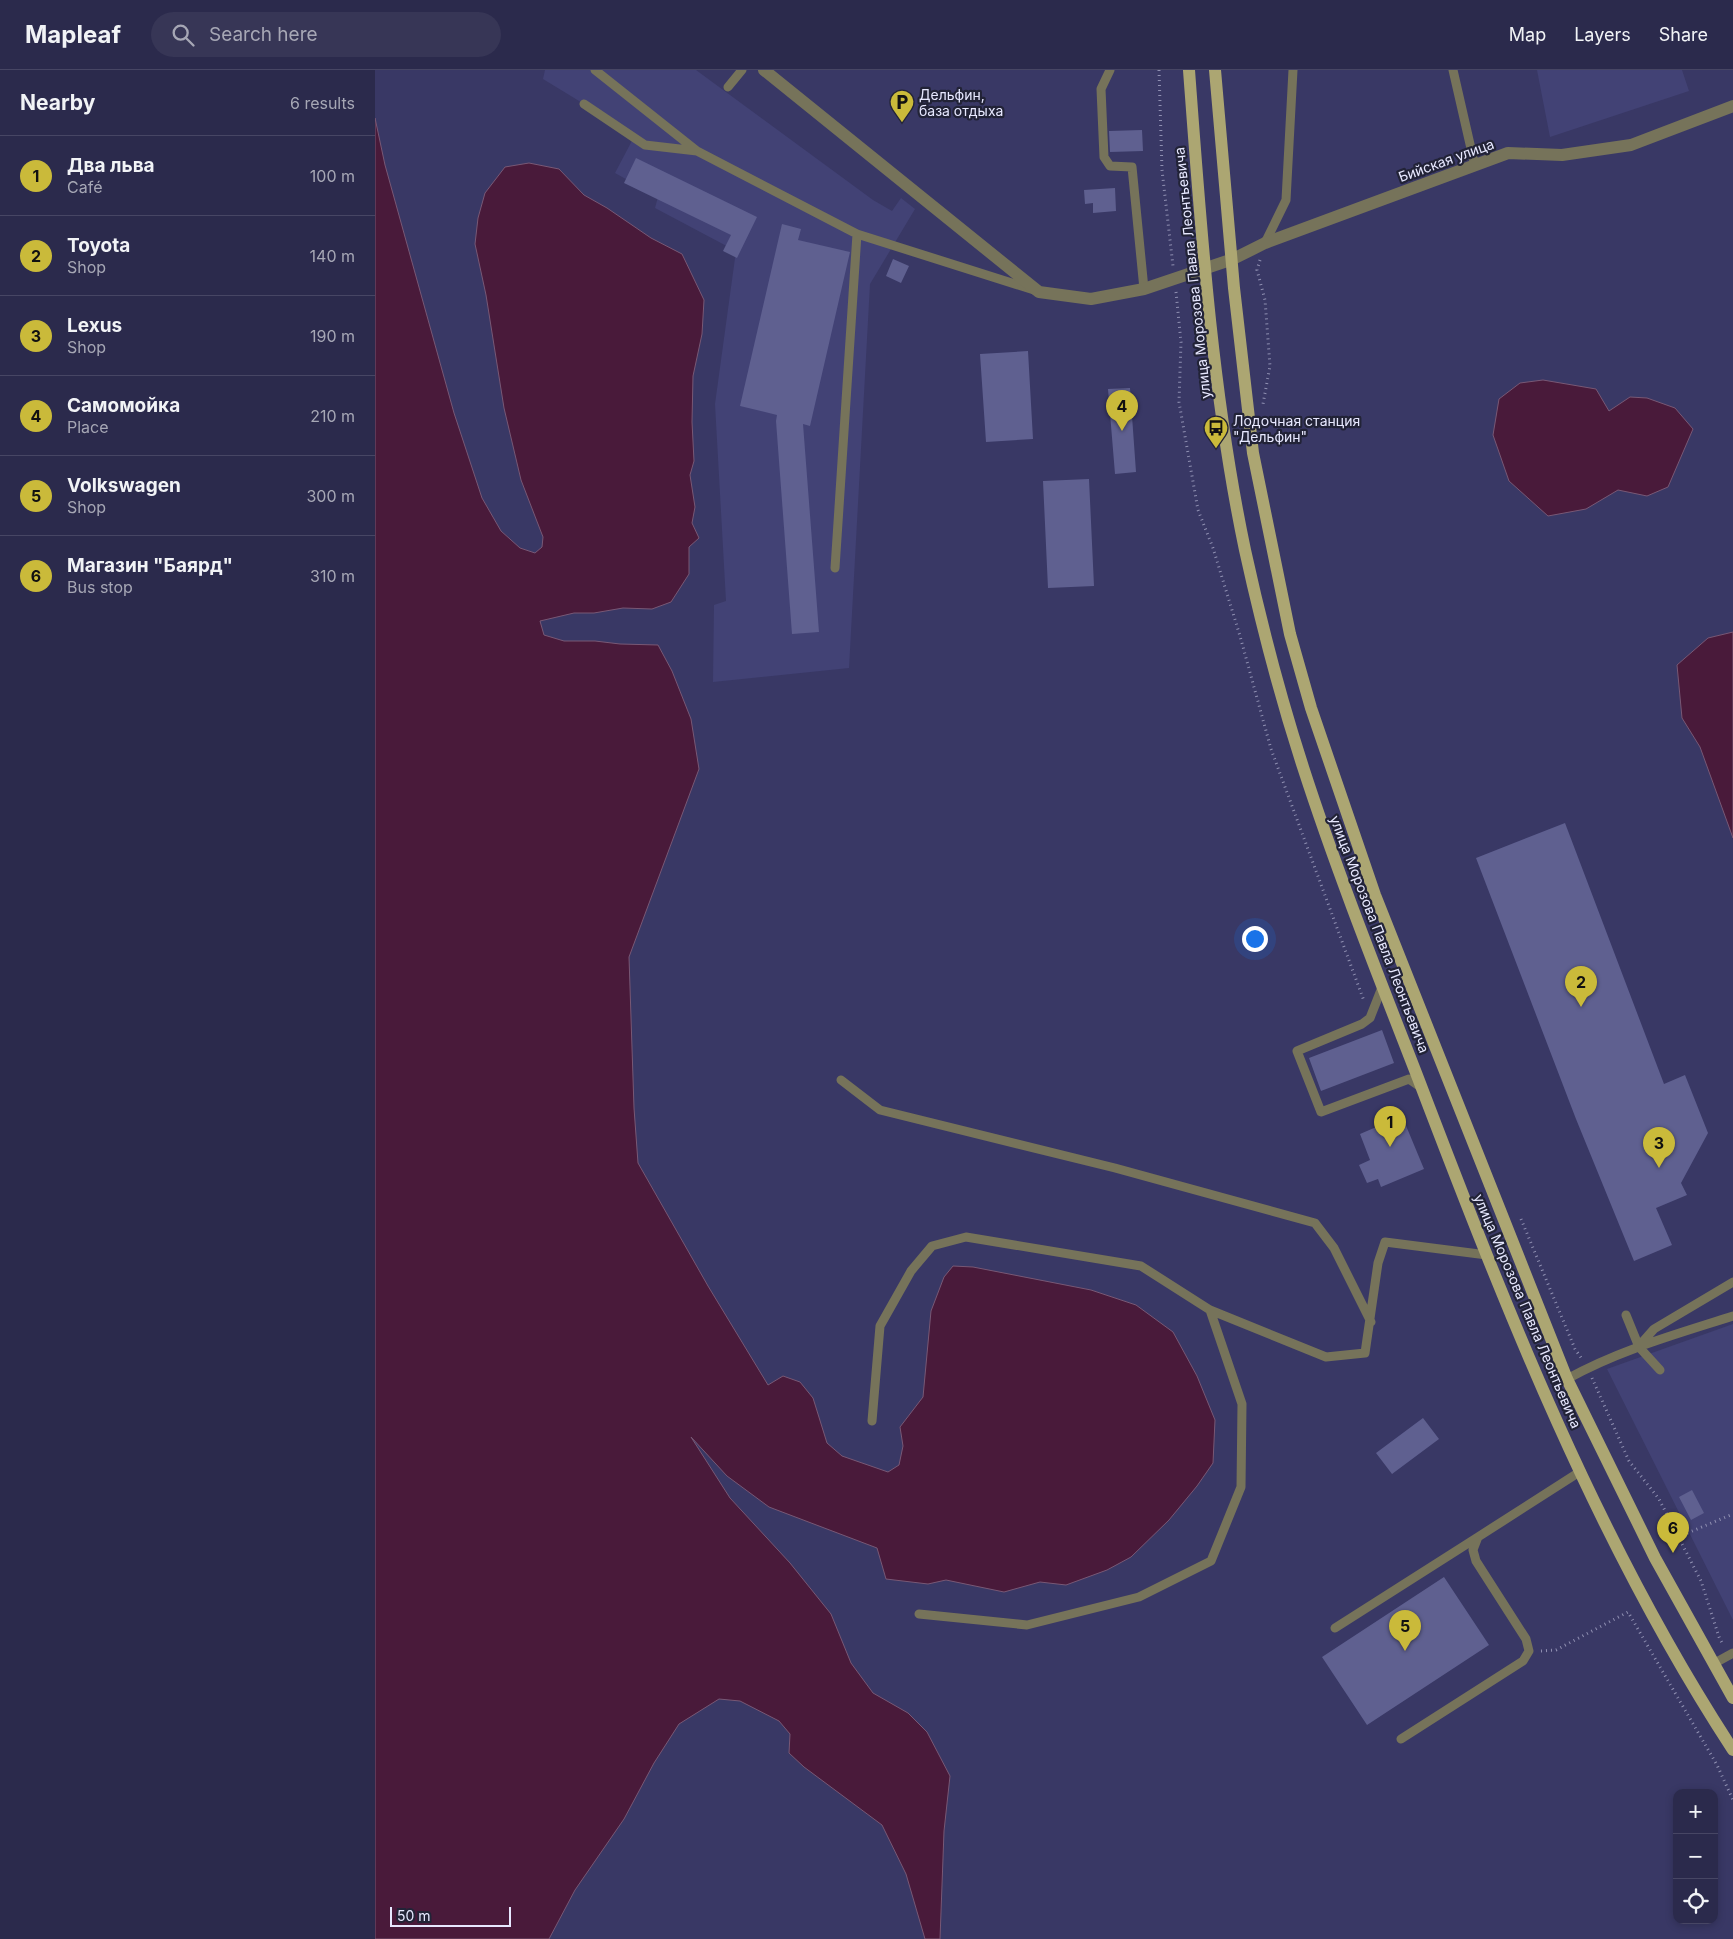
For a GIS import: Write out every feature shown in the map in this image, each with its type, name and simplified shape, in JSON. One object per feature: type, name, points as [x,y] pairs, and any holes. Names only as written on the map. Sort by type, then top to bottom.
[{"type":"main road","name":"улица Морозова Павла Леонтьевича","points":[[1189,70],[1205,268],[1221,408],[1236,506],[1258,606],[1305,775],[1422,1088],[1487,1255],[1549,1405],[1628,1568],[1663,1634],[1733,1750]]},
{"type":"main road","name":"улица Морозова Павла Леонтьевича","points":[[1215,70],[1244,382],[1253,453],[1290,634],[1311,708],[1375,895],[1567,1379],[1655,1558],[1733,1698]]},
{"type":"street","points":[[764,70],[1039,292]]},
{"type":"street","name":"Бийская улица","points":[[1039,292],[1091,299],[1144,289],[1233,258],[1265,243],[1508,153],[1562,156],[1631,145],[1733,106]]},
{"type":"lane","points":[[595,70],[697,150],[857,234],[1039,292]]},
{"type":"lane","points":[[728,87],[742,70]]},
{"type":"lane","points":[[1110,70],[1101,89],[1105,157],[1110,166],[1132,168],[1144,289]]},
{"type":"lane","points":[[1265,243],[1286,200],[1293,70]]},
{"type":"lane","points":[[1453,70],[1475,166]]},
{"type":"lane","points":[[584,104],[645,145],[697,150]]},
{"type":"lane","points":[[835,568],[857,234]]},
{"type":"lane","points":[[1383,985],[1370,1018],[1362,1024],[1297,1051],[1321,1112],[1409,1079],[1422,1088]]},
{"type":"lane","points":[[841,1080],[880,1110],[1115,1168],[1315,1223],[1334,1248],[1371,1322]]},
{"type":"lane","points":[[872,1421],[879,1326],[911,1271],[932,1246],[967,1237],[1141,1266],[1210,1310],[1326,1357],[1365,1353],[1379,1263],[1385,1242],[1487,1255]]},
{"type":"lane","points":[[1639,1347],[1654,1329],[1733,1282]]},
{"type":"lane","points":[[919,1614],[1027,1625],[1139,1597],[1211,1561],[1241,1487],[1242,1404],[1210,1310]]},
{"type":"lane","points":[[1626,1315],[1639,1347],[1660,1370]]},
{"type":"lane","points":[[1567,1379],[1588,1367],[1639,1347],[1733,1316]]},
{"type":"lane","points":[[1335,1628],[1581,1471]]},
{"type":"lane","points":[[1401,1739],[1523,1661],[1529,1651],[1526,1639],[1476,1562],[1473,1550],[1478,1537]]},
{"type":"lane","points":[[1713,1664],[1731,1654]]},
{"type":"path","points":[[1262,406],[1270,366],[1265,300],[1257,270],[1265,243]]},
{"type":"path","points":[[1519,1214],[1575,1348],[1588,1367],[1629,1461],[1659,1499],[1701,1580],[1719,1637],[1731,1654]]},
{"type":"path","points":[[1678,1537],[1733,1514]]},
{"type":"path","points":[[1529,1651],[1556,1650],[1628,1612],[1717,1765],[1733,1800]]},
{"type":"shaded area","points":[[545,70],[696,70],[873,200],[892,211],[901,198],[915,209],[870,284],[849,668],[713,682],[714,605],[726,601],[715,404],[736,251],[655,208],[658,197],[615,173],[635,135],[543,79]]},
{"type":"shaded area","points":[[1537,70],[1682,70],[1689,91],[1550,137]]},
{"type":"shaded area","points":[[375,118],[385,165],[454,413],[482,498],[501,531],[520,548],[535,553],[542,547],[543,537],[521,480],[504,408],[486,295],[475,244],[478,218],[485,193],[505,167],[529,163],[559,169],[584,195],[651,238],[682,254],[704,300],[702,334],[693,376],[692,422],[694,461],[690,475],[695,507],[692,523],[699,538],[689,547],[689,574],[671,602],[652,609],[623,608],[594,613],[574,613],[540,621],[544,635],[564,641],[658,645],[672,671],[691,719],[699,769],[629,957],[634,1108],[638,1163],[708,1286],[768,1385],[783,1376],[800,1382],[813,1398],[827,1443],[842,1456],[888,1472],[899,1465],[903,1446],[900,1427],[923,1397],[931,1311],[944,1277],[953,1266],[973,1267],[1091,1290],[1136,1305],[1173,1332],[1197,1376],[1215,1420],[1213,1463],[1169,1520],[1131,1557],[1107,1570],[1066,1585],[1040,1582],[1004,1592],[946,1580],[928,1584],[886,1579],[877,1548],[769,1507],[727,1476],[691,1437],[730,1498],[790,1563],[831,1614],[851,1663],[873,1693],[908,1713],[927,1732],[950,1776],[944,1831],[940,1939],[925,1939],[906,1874],[882,1825],[804,1767],[789,1753],[790,1734],[779,1721],[740,1701],[719,1699],[679,1724],[654,1763],[624,1819],[575,1890],[549,1939],[375,1939]]},
{"type":"shaded area","points":[[1543,380],[1596,389],[1609,411],[1630,397],[1647,398],[1675,408],[1693,429],[1668,487],[1647,496],[1618,490],[1586,509],[1548,516],[1509,481],[1493,435],[1499,399],[1520,383]]},
{"type":"shaded area","points":[[1733,632],[1733,838],[1700,747],[1682,718],[1677,665],[1708,638]]},
{"type":"shaded area","points":[[1733,1324],[1733,1620],[1607,1369]]},
{"type":"building","points":[[1142,130],[1143,151],[1110,152],[1109,131]]},
{"type":"building","points":[[636,158],[757,217],[737,258],[723,251],[731,235],[624,183]]},
{"type":"building","points":[[1115,188],[1116,211],[1093,213],[1093,203],[1085,204],[1084,190]]},
{"type":"building","points":[[782,224],[801,229],[798,240],[850,252],[810,426],[803,424],[819,632],[792,634],[777,415],[740,406]]},
{"type":"building","points":[[893,259],[909,266],[901,283],[886,276]]},
{"type":"building","points":[[1028,351],[1033,439],[986,442],[980,354]]},
{"type":"building","points":[[1130,388],[1136,472],[1115,474],[1108,389]]},
{"type":"building","points":[[1089,479],[1094,586],[1048,588],[1043,481]]},
{"type":"building","points":[[1565,823],[1664,1084],[1685,1075],[1708,1133],[1681,1183],[1687,1195],[1656,1208],[1672,1245],[1634,1261],[1576,1119],[1476,858]]},
{"type":"building","points":[[1382,1030],[1394,1063],[1321,1091],[1309,1058]]},
{"type":"building","points":[[1402,1116],[1424,1169],[1381,1187],[1378,1179],[1367,1183],[1359,1165],[1370,1160],[1360,1134]]},
{"type":"building","points":[[1423,1418],[1439,1439],[1392,1474],[1376,1453]]},
{"type":"building","points":[[1692,1490],[1704,1513],[1691,1520],[1679,1497]]},
{"type":"building","points":[[1444,1577],[1489,1645],[1367,1725],[1322,1657]]},
{"type":"place","name":"Дельфин, база отдыха","points":[[902,123]]},
{"type":"place","name":"Самомойка","points":[[1122,431]]},
{"type":"place","name":"Лодочная станция \"Дельфин\"","points":[[1216,449]]},
{"type":"place","name":"Toyota","points":[[1581,1007]]},
{"type":"place","name":"Два льва","points":[[1390,1147]]},
{"type":"place","name":"Lexus","points":[[1659,1168]]},
{"type":"place","name":"Магазин \"Баярд\"","points":[[1673,1553]]},
{"type":"place","name":"Volkswagen","points":[[1405,1651]]}]
